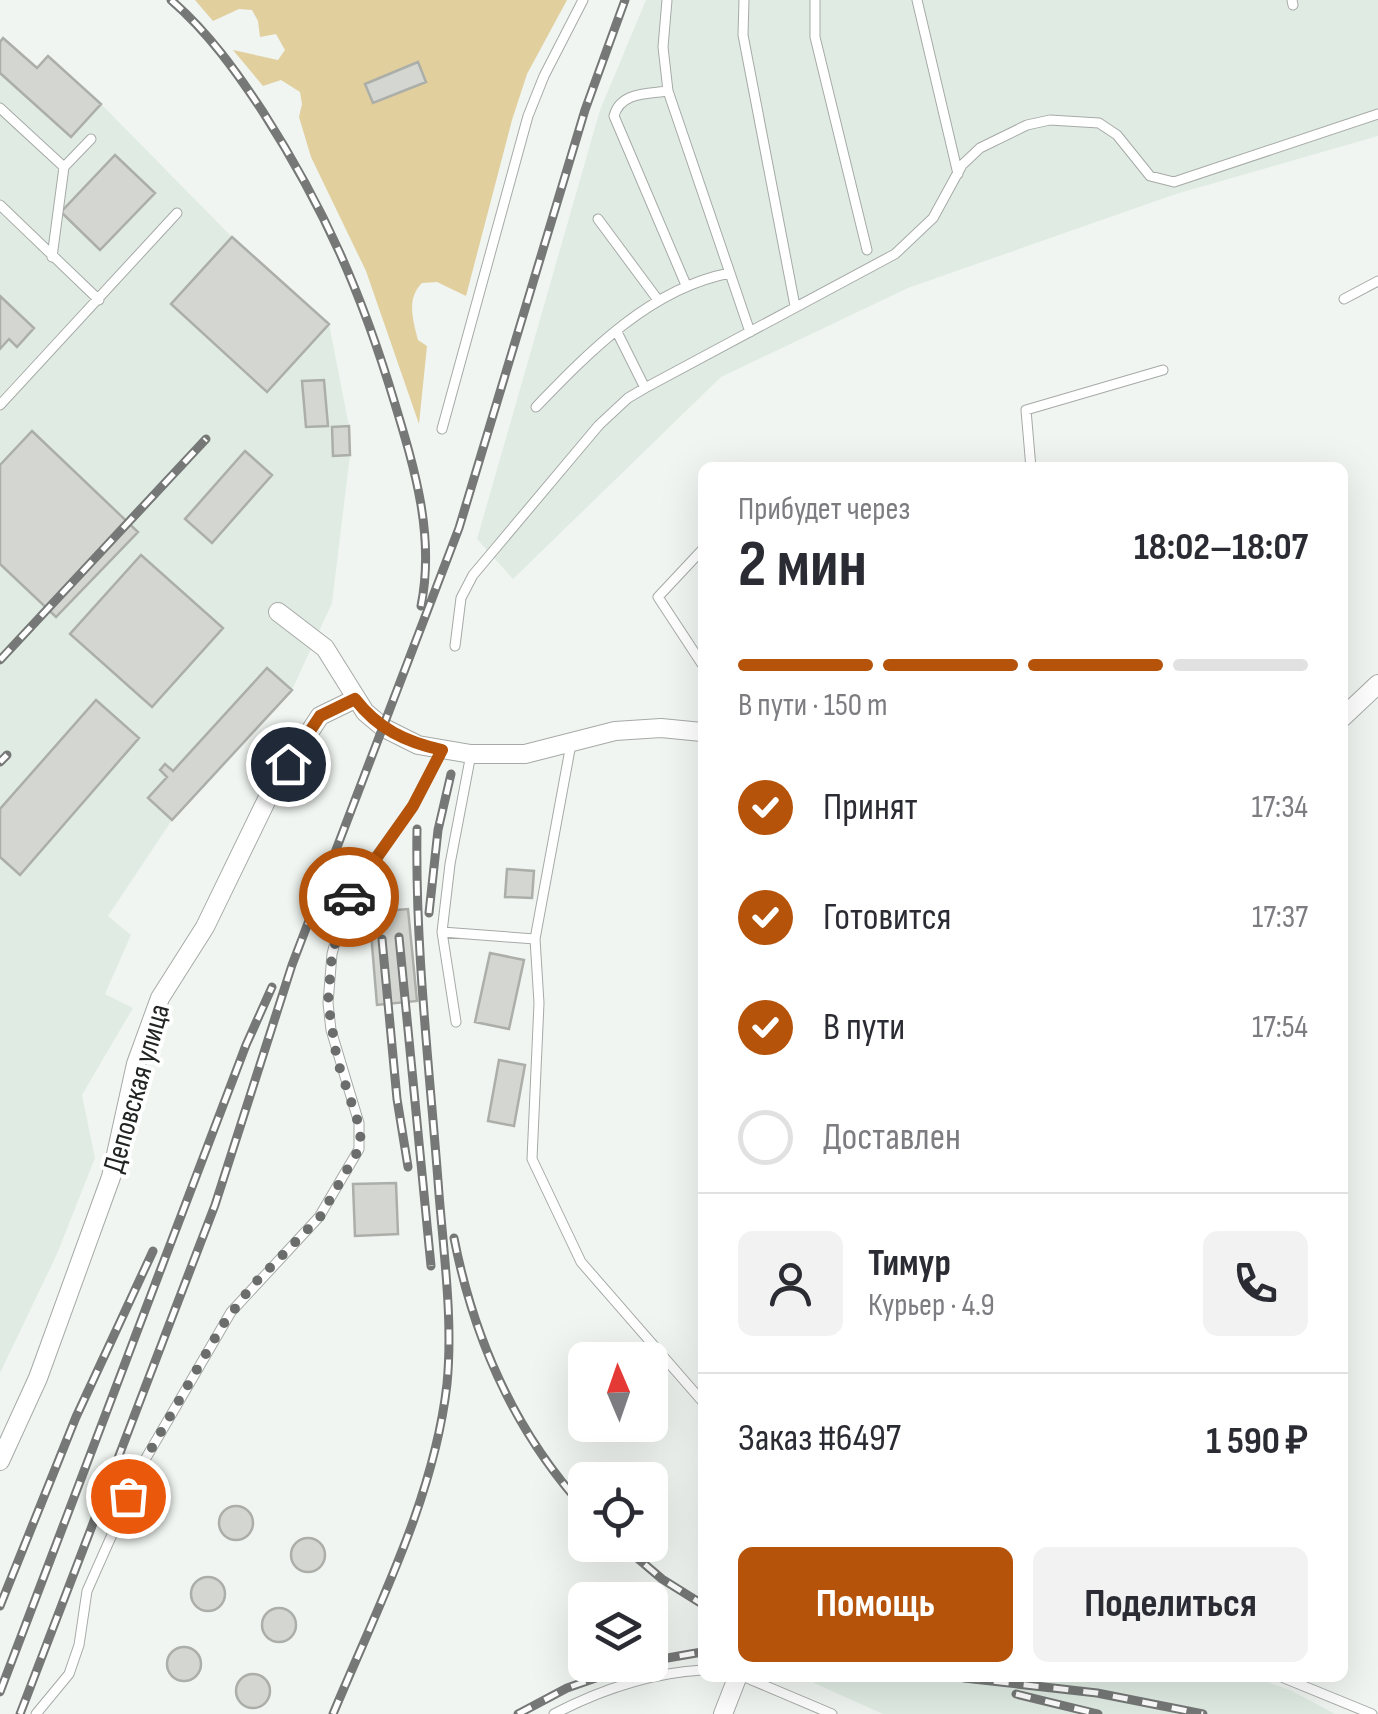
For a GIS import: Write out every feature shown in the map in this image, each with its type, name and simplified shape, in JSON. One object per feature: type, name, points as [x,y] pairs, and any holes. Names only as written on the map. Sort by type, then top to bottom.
[{"type":"street","points":[[278,612],[324,648],[366,712],[398,736],[442,750],[525,754],[627,730],[698,732]]},
{"type":"street","points":[[1348,712],[1378,684]]},
{"type":"street","name":"Деповская улица","points":[[0,1461],[38,1378],[111,1177],[136,1064],[160,998],[204,928],[272,788],[320,716],[355,699]]},
{"type":"street","points":[[723,1714],[735,1682]]},
{"type":"lane","points":[[442,430],[528,116],[583,0]]},
{"type":"lane","points":[[667,0],[663,48],[668,91],[750,332]]},
{"type":"lane","points":[[744,0],[743,34],[795,306]]},
{"type":"lane","points":[[816,0],[815,38],[867,250]]},
{"type":"lane","points":[[917,0],[958,177]]},
{"type":"lane","points":[[668,91],[626,98],[620,101],[614,116],[686,285]]},
{"type":"lane","points":[[0,108],[64,167]]},
{"type":"lane","points":[[455,646],[461,598],[472,575],[599,425],[628,398],[873,268],[917,237],[933,218],[962,165],[980,148],[1028,125],[1050,120],[1099,123],[1117,135],[1150,176],[1174,182],[1378,114]]},
{"type":"lane","points":[[52,257],[64,167],[91,138]]},
{"type":"lane","points":[[0,206],[99,300]]},
{"type":"lane","points":[[0,405],[177,214]]},
{"type":"lane","points":[[598,219],[658,300]]},
{"type":"lane","points":[[536,407],[585,357],[658,300],[686,285],[730,273]]},
{"type":"lane","points":[[1344,298],[1378,281]]},
{"type":"lane","points":[[616,332],[646,388]]},
{"type":"lane","points":[[1030,462],[1026,410],[1163,370]]},
{"type":"lane","points":[[698,554],[658,597],[698,658]]},
{"type":"lane","points":[[572,742],[536,939],[539,1002],[532,1158],[581,1262],[698,1396]]},
{"type":"lane","points":[[36,1714],[69,1674],[88,1591],[137,1474],[165,1425],[231,1312],[320,1217],[359,1149],[359,1123],[331,1030],[330,977],[335,940],[357,883],[413,806],[442,750]]},
{"type":"lane","points":[[456,1022],[442,932],[450,864],[471,754]]},
{"type":"lane","points":[[442,932],[536,939]]},
{"type":"lane","points":[[554,1714],[619,1687],[665,1674],[698,1670]]},
{"type":"lane","points":[[756,1682],[832,1714]]},
{"type":"lane","points":[[1294,1682],[1372,1714]]},
{"type":"shaded area","points":[[195,0],[567,0],[527,74],[466,296],[437,282],[422,283],[414,296],[414,325],[418,340],[427,346],[419,424],[366,271],[311,157],[299,117],[300,92],[281,80],[263,86],[233,50],[278,60],[285,50],[276,34],[260,37],[252,10],[239,9],[213,21]]},
{"type":"shaded area","points":[[646,0],[1378,0],[1378,136],[1176,194],[908,288],[721,377],[513,579],[477,539],[600,110]]},
{"type":"shaded area","points":[[0,38],[36,68],[48,56],[232,237],[329,324],[349,426],[350,455],[332,603],[292,690],[172,820],[108,916],[131,935],[105,994],[133,1008],[82,1095],[95,1158],[57,1254],[0,1373]]},
{"type":"shaded area","points":[[1267,1682],[1335,1714],[883,1714],[814,1683]]},
{"type":"building","points":[[3,38],[37,68],[48,56],[101,104],[71,137],[0,73]]},
{"type":"building","points":[[418,62],[426,82],[373,103],[365,84]]},
{"type":"building","points":[[115,155],[155,193],[100,250],[61,212]]},
{"type":"building","points":[[232,237],[329,324],[267,392],[171,304]]},
{"type":"building","points":[[0,296],[34,328],[17,347],[9,339],[0,349]]},
{"type":"building","points":[[324,380],[328,426],[306,427],[302,381]]},
{"type":"building","points":[[349,426],[350,455],[333,456],[332,427]]},
{"type":"building","points":[[32,431],[138,532],[56,617],[0,564],[0,465]]},
{"type":"building","points":[[245,451],[272,475],[212,543],[185,519]]},
{"type":"building","points":[[141,555],[223,628],[152,707],[70,634]]},
{"type":"building","points":[[267,668],[292,690],[172,820],[148,798],[167,777],[160,770],[165,764],[173,771]]},
{"type":"building","points":[[96,700],[139,738],[20,875],[0,857],[0,809]]},
{"type":"building","points":[[507,869],[534,871],[532,898],[505,897]]},
{"type":"building","points":[[408,909],[417,1001],[377,1005],[371,933],[361,934],[359,913]]},
{"type":"building","points":[[490,953],[524,960],[509,1029],[475,1022]]},
{"type":"building","points":[[499,1060],[525,1065],[514,1126],[488,1121]]},
{"type":"building","points":[[396,1183],[398,1234],[355,1236],[353,1184]]},
{"type":"building","points":[[236,1506],[248,1511],[253,1523],[248,1535],[236,1540],[224,1535],[219,1523],[224,1511]]},
{"type":"building","points":[[308,1538],[320,1543],[325,1555],[320,1567],[308,1572],[296,1567],[291,1555],[296,1543]]},
{"type":"building","points":[[208,1577],[220,1582],[225,1594],[220,1606],[208,1611],[196,1606],[191,1594],[196,1582]]},
{"type":"building","points":[[279,1608],[291,1613],[296,1625],[291,1637],[279,1642],[267,1637],[262,1625],[267,1613]]},
{"type":"building","points":[[184,1647],[196,1652],[201,1664],[196,1676],[184,1681],[172,1676],[167,1664],[172,1652]]},
{"type":"building","points":[[253,1674],[265,1679],[270,1691],[265,1703],[253,1708],[241,1703],[236,1691],[241,1679]]},
{"type":"railway","points":[[171,0],[221,53],[263,112],[305,183],[355,289],[416,478],[426,554],[421,606]]},
{"type":"railway","points":[[20,1714],[215,1205],[292,965],[459,528],[585,110],[625,0]]},
{"type":"railway","points":[[0,660],[206,439]]},
{"type":"railway","points":[[0,762],[7,755]]},
{"type":"railway","points":[[429,913],[438,830],[451,774]]},
{"type":"railway","points":[[333,1714],[417,1511],[440,1427],[447,1384],[448,1313],[421,966],[417,829]]},
{"type":"railway","points":[[399,937],[431,1266]]},
{"type":"railway","points":[[382,939],[397,1099],[408,1167]]},
{"type":"railway","points":[[0,1692],[246,1045],[272,987]]},
{"type":"railway","points":[[454,1238],[473,1313],[501,1383],[538,1449],[568,1489]]},
{"type":"railway","points":[[0,1606],[76,1417],[153,1251]]},
{"type":"railway","points":[[642,1562],[698,1602]]},
{"type":"railway","points":[[668,1658],[698,1653]]},
{"type":"railway","points":[[518,1714],[584,1682]]},
{"type":"railway","points":[[999,1682],[1097,1693],[1203,1714]]},
{"type":"railway","points":[[1016,1694],[1098,1714]]},
{"type":"way so far","points":[[128,1496],[231,1312],[320,1217],[359,1149],[361,1131],[337,1060],[328,1002],[332,954],[349,897]]},
{"type":"route","points":[[288,764],[320,716],[355,699],[384,728],[442,750],[413,806],[349,897]]}]
